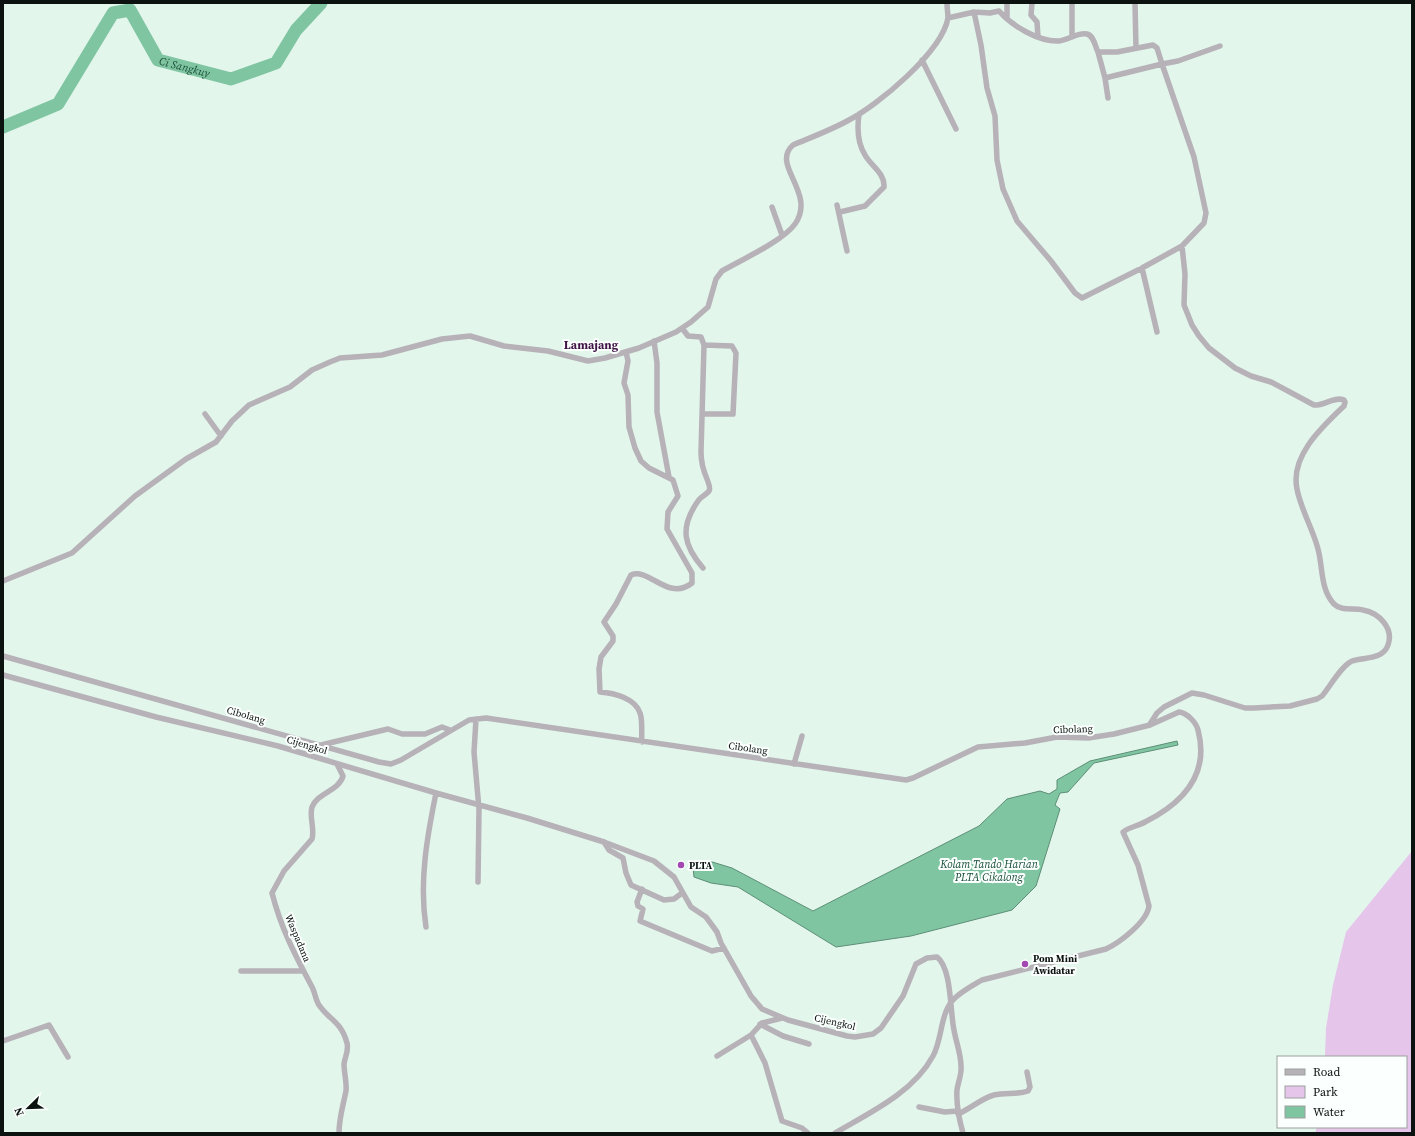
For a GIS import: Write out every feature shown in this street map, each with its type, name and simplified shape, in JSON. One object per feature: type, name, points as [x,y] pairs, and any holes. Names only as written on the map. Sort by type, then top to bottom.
[{"type":"street","points":[[3,581],[72,553],[102,527],[123,505],[186,459],[216,442],[232,421],[249,405],[290,387],[312,370],[340,358],[382,356],[442,339],[470,336],[504,346],[548,351],[588,362],[626,352],[682,328],[708,307],[716,279],[722,271],[776,239],[795,225],[800,205],[798,188],[785,161],[788,149],[793,145],[825,132],[859,114],[895,88],[922,60],[943,32],[948,18],[947,3]]},
{"type":"street","points":[[1007,3],[1007,18]]},
{"type":"street","points":[[1032,3],[1031,15],[1037,22],[1038,37]]},
{"type":"street","points":[[1072,3],[1072,37]]},
{"type":"street","points":[[1135,3],[1136,48]]},
{"type":"street","points":[[948,18],[974,12],[990,13],[999,11],[1031,35],[1038,37],[1059,41],[1084,34],[1090,36],[1098,52],[1105,78],[1108,98]]},
{"type":"street","points":[[974,12],[987,88],[995,116],[997,160],[1003,189],[1017,221],[1051,261],[1075,293],[1082,298],[1182,246],[1200,229],[1206,213],[1194,157],[1157,48],[1154,45],[1098,52]]},
{"type":"street","points":[[1105,78],[1178,61],[1220,46]]},
{"type":"street","points":[[922,60],[956,129]]},
{"type":"street","points":[[840,212],[865,206],[884,187],[882,175],[868,159],[862,148],[858,135],[859,114]]},
{"type":"street","points":[[837,205],[840,212],[847,251]]},
{"type":"street","points":[[772,207],[782,235]]},
{"type":"street","points":[[1150,725],[1157,713],[1171,703],[1192,693],[1204,695],[1245,708],[1290,706],[1317,699],[1322,696],[1350,662],[1382,653],[1388,645],[1390,634],[1387,626],[1373,614],[1364,610],[1340,608],[1334,604],[1328,595],[1322,577],[1319,551],[1297,489],[1296,472],[1302,455],[1312,440],[1344,406],[1344,400],[1338,398],[1322,405],[1314,406],[1271,382],[1251,376],[1235,368],[1209,348],[1192,325],[1184,306],[1185,274],[1182,246]]},
{"type":"street","points":[[1142,268],[1157,332]]},
{"type":"street","points":[[682,328],[688,336],[701,337],[704,345],[702,468],[710,487],[709,491],[698,501],[694,508],[688,522],[685,539],[692,556],[703,568]]},
{"type":"street","points":[[654,341],[657,363],[657,412],[669,477]]},
{"type":"street","points":[[702,414],[733,414],[736,353],[732,346],[704,345]]},
{"type":"street","points":[[626,352],[628,361],[624,383],[628,395],[629,427],[635,448],[641,461],[649,468],[673,480],[678,496],[668,512],[667,529],[692,572],[692,583],[683,589],[674,589],[638,573],[631,575],[616,604],[604,622],[613,636],[613,641],[602,654],[599,669],[600,692],[620,695],[634,705],[640,713],[642,742]]},
{"type":"street","points":[[205,414],[221,436]]},
{"type":"street","name":"Cibolang","points":[[3,656],[379,762],[391,764],[401,760],[469,720],[486,718],[906,780],[978,747],[1025,743],[1057,737],[1088,738],[1114,734],[1150,725],[1179,712],[1188,716],[1196,724],[1198,730],[1200,756],[1198,774],[1188,791],[1159,814],[1123,832],[1142,876],[1149,906],[1148,911],[1136,926],[1122,940],[1106,949],[982,980],[968,988],[952,1002]]},
{"type":"street","name":"Cijengkol","points":[[3,675],[156,717],[278,746],[436,793],[478,803],[604,842],[654,861],[674,877],[690,907],[706,916],[717,932],[724,948],[751,996],[760,1007],[783,1018],[847,1036],[855,1037],[872,1034],[881,1028],[903,996],[916,964],[932,956],[940,958],[945,968],[952,1002],[953,1028],[962,1068],[957,1090],[958,1112],[962,1133]]},
{"type":"street","points":[[476,719],[474,752],[478,803],[478,882]]},
{"type":"street","points":[[320,745],[388,729],[402,734],[425,734],[442,727],[450,730]]},
{"type":"street","points":[[794,764],[802,736]]},
{"type":"street","name":"Waspadana","points":[[338,764],[343,776],[340,782],[321,797],[312,807],[313,836],[311,841],[284,871],[272,893],[274,906],[302,970],[312,986],[320,1006],[338,1023],[347,1043],[348,1051],[344,1069],[346,1090],[339,1117],[339,1133]]},
{"type":"street","points":[[426,927],[424,866],[430,816],[436,793]]},
{"type":"street","name":"Cijengkol","points":[[604,842],[609,850],[623,858],[626,874],[631,885],[664,900],[674,899],[682,893]]},
{"type":"street","points":[[642,890],[637,902],[638,906],[643,909],[640,921],[712,951],[724,948]]},
{"type":"street","points":[[241,971],[302,970]]},
{"type":"street","points":[[835,1133],[901,1093],[920,1074],[933,1056],[952,1002]]},
{"type":"street","points":[[717,1056],[751,1035],[760,1024],[768,1020],[783,1018]]},
{"type":"street","points":[[760,1024],[783,1036],[809,1044]]},
{"type":"street","points":[[3,1041],[49,1025],[68,1056]]},
{"type":"street","points":[[751,1035],[765,1063],[782,1121],[802,1128],[808,1133]]},
{"type":"street","points":[[918,1107],[944,1112],[958,1112],[968,1110],[995,1095],[1015,1094],[1028,1091],[1030,1087],[1027,1072]]},
{"type":"green space","points":[[1412,851],[1412,1133],[1315,1133],[1317,1128],[1407,1128],[1407,1056],[1325,1056],[1326,1028],[1333,985],[1346,932]]},
{"type":"water","name":"Kolam Tando Harian PLTA Cikalong","points":[[1177,741],[1178,745],[1094,763],[1068,792],[1060,793],[1055,805],[1060,809],[1036,886],[1012,910],[911,936],[836,947],[738,887],[711,883],[694,877],[693,867],[709,861],[732,868],[813,911],[979,826],[1007,799],[1040,791],[1049,794],[1057,789],[1057,780],[1090,761]]},
{"type":"waterway","name":"Ci Sangkuy","points":[[3,127],[58,104],[113,13],[130,10],[158,60],[231,79],[276,63],[296,30],[321,3]]},
{"type":"place","name":"PLTA","points":[[681,865]]},
{"type":"place","name":"Pom Mini Awidatar","points":[[1025,964]]},
{"type":"district","name":"Lamajang","points":[[591,345]]}]
